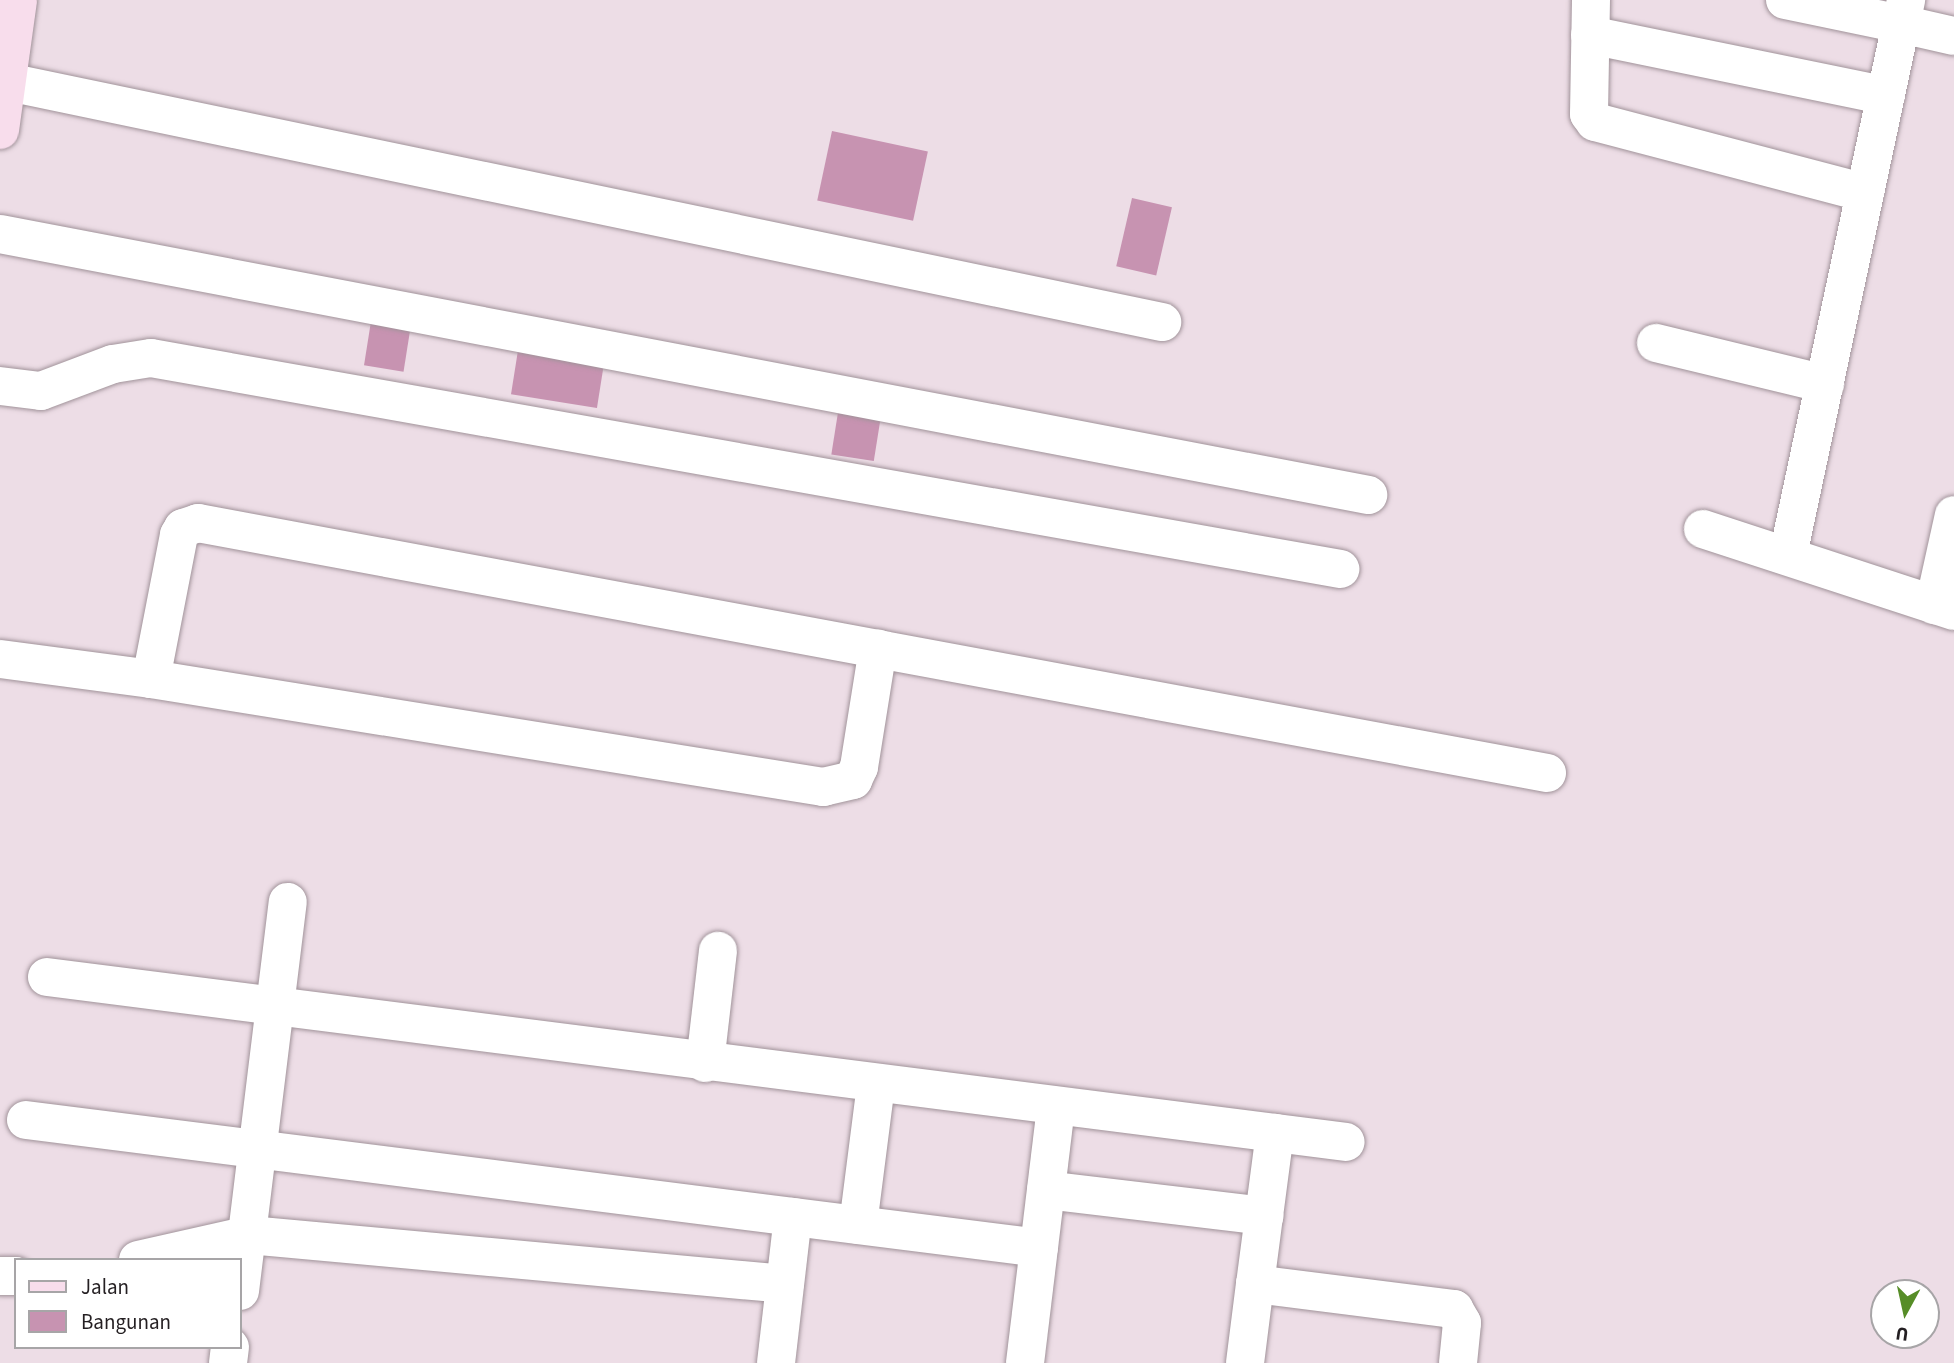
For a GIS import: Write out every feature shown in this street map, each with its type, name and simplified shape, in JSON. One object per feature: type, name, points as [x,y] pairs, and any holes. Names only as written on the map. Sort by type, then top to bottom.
[{"type":"main road","points":[[0,130],[18,0]]},
{"type":"street","points":[[1785,0],[1903,12],[1954,36]]},
{"type":"street","points":[[1788,555],[1903,12]]},
{"type":"street","points":[[1865,193],[1595,122],[1589,114],[1591,18],[1885,96]]},
{"type":"street","points":[[8,82],[1161,322]]},
{"type":"street","points":[[0,234],[1368,495]]},
{"type":"street","points":[[1656,343],[1825,384]]},
{"type":"street","points":[[0,386],[41,391],[113,364],[151,358],[1340,569]]},
{"type":"street","points":[[1703,529],[1944,608],[1954,515]]},
{"type":"street","points":[[151,679],[179,536],[188,525],[198,523],[1547,773]]},
{"type":"street","points":[[0,659],[151,679],[823,787],[852,780],[859,767],[878,649]]},
{"type":"street","points":[[242,1279],[249,1235],[255,1148],[288,902]]},
{"type":"street","points":[[705,1063],[718,951]]},
{"type":"street","points":[[47,977],[876,1085],[1346,1142]]},
{"type":"street","points":[[858,1225],[876,1085]]},
{"type":"street","points":[[1025,1363],[1056,1106]]},
{"type":"street","points":[[26,1120],[1039,1248]]},
{"type":"street","points":[[1245,1363],[1275,1133]]},
{"type":"street","points":[[1046,1190],[1264,1216]]},
{"type":"street","points":[[776,1363],[793,1217]]},
{"type":"street","points":[[147,1258],[249,1235],[785,1284]]},
{"type":"street","points":[[1255,1284],[1454,1309],[1462,1323],[1458,1363]]},
{"type":"building","points":[[832,131],[928,151],[913,221],[817,200]]},
{"type":"building","points":[[1132,198],[1172,207],[1156,275],[1116,266]]},
{"type":"building","points":[[372,315],[412,321],[404,372],[364,365]]},
{"type":"building","points":[[519,344],[605,358],[597,408],[511,394]]},
{"type":"building","points":[[839,406],[881,413],[874,461],[831,454]]}]
